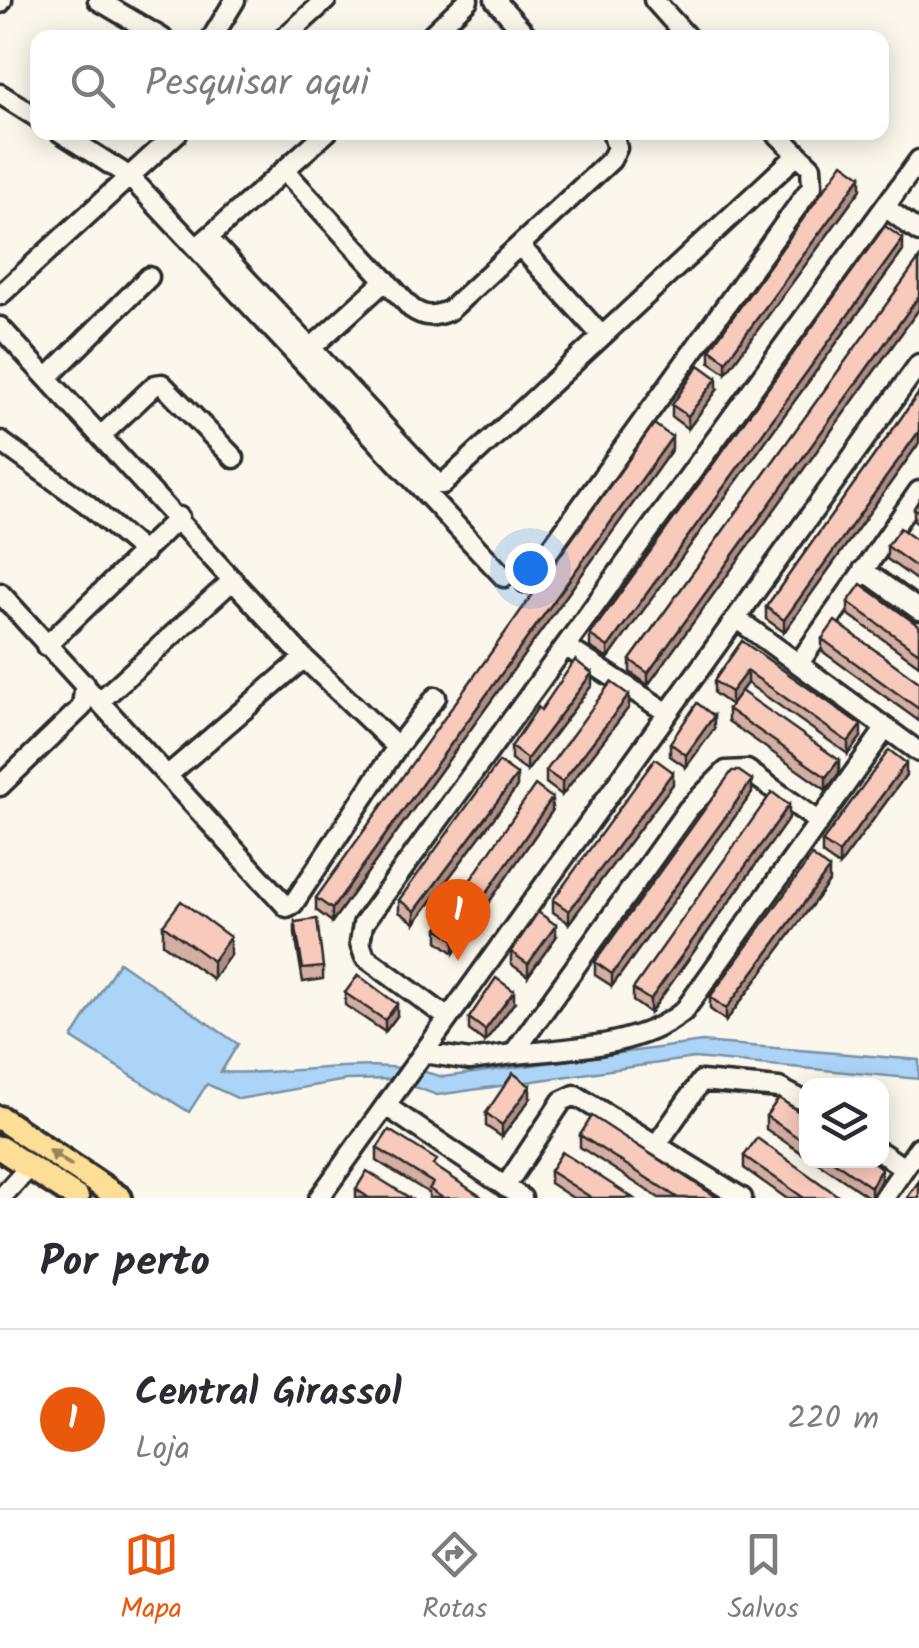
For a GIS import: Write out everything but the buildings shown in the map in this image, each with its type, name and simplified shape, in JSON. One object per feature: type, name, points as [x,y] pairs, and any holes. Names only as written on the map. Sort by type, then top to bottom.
[{"type":"main road","points":[[0,1118],[120,1198]]},
{"type":"main road","points":[[0,1148],[75,1197]]},
{"type":"street","points":[[98,0],[149,30]]},
{"type":"street","points":[[217,30],[235,0]]},
{"type":"street","points":[[293,30],[326,0]]},
{"type":"street","points":[[436,30],[468,0]]},
{"type":"street","points":[[496,0],[522,30]]},
{"type":"street","points":[[654,0],[681,30]]},
{"type":"street","points":[[0,94],[30,113]]},
{"type":"street","points":[[72,140],[130,177],[203,243],[311,348],[438,484],[443,484],[796,156]]},
{"type":"street","points":[[0,296],[166,140]]},
{"type":"street","points":[[203,243],[319,140]]},
{"type":"street","points":[[285,172],[423,316],[438,316],[450,310],[611,160],[617,148],[614,140]]},
{"type":"street","points":[[526,583],[812,186],[814,172],[782,140]]},
{"type":"street","points":[[448,1018],[365,957],[360,933],[919,160]]},
{"type":"street","points":[[885,207],[919,232]]},
{"type":"street","points":[[203,243],[504,577]]},
{"type":"street","points":[[520,246],[601,335]]},
{"type":"street","points":[[47,378],[149,277]]},
{"type":"street","points":[[311,348],[386,280]]},
{"type":"street","points":[[0,327],[179,516],[304,658],[397,747]]},
{"type":"street","points":[[320,1198],[919,364]]},
{"type":"street","points":[[102,436],[154,385],[162,384],[234,458]]},
{"type":"street","points":[[0,440],[144,553]]},
{"type":"street","points":[[798,663],[919,491]]},
{"type":"street","points":[[46,646],[179,516]]},
{"type":"street","points":[[863,570],[919,610]]},
{"type":"street","points":[[99,702],[234,580]]},
{"type":"street","points":[[0,594],[287,907],[294,904],[397,747],[436,697]]},
{"type":"street","points":[[737,619],[919,752]]},
{"type":"street","points":[[568,648],[668,714]]},
{"type":"street","points":[[168,775],[304,658]]},
{"type":"street","points":[[0,786],[82,707],[85,684]]},
{"type":"street","points":[[413,1067],[568,1049],[666,1026],[684,1011],[886,728]]},
{"type":"street","points":[[513,1054],[688,808],[726,771],[747,770],[820,822]]},
{"type":"street","points":[[657,1144],[701,1082],[779,1088],[799,1098]]},
{"type":"street","points":[[505,1186],[562,1101],[575,1095],[742,1198]]},
{"type":"street","points":[[386,1106],[522,1198]]},
{"type":"street","points":[[884,1198],[919,1147]]},
{"type":"street","points":[[889,1158],[904,1168]]},
{"type":"street","points":[[1,1198],[30,1167]]},
{"type":"water","points":[[119,962],[238,1044],[221,1072],[361,1066],[416,1070],[443,1077],[702,1042],[919,1060],[919,1079],[694,1058],[437,1095],[393,1079],[346,1080],[239,1099],[207,1084],[189,1112],[72,1038]]},
{"type":"place","name":"Central Girassol","points":[[458,961]]}]
